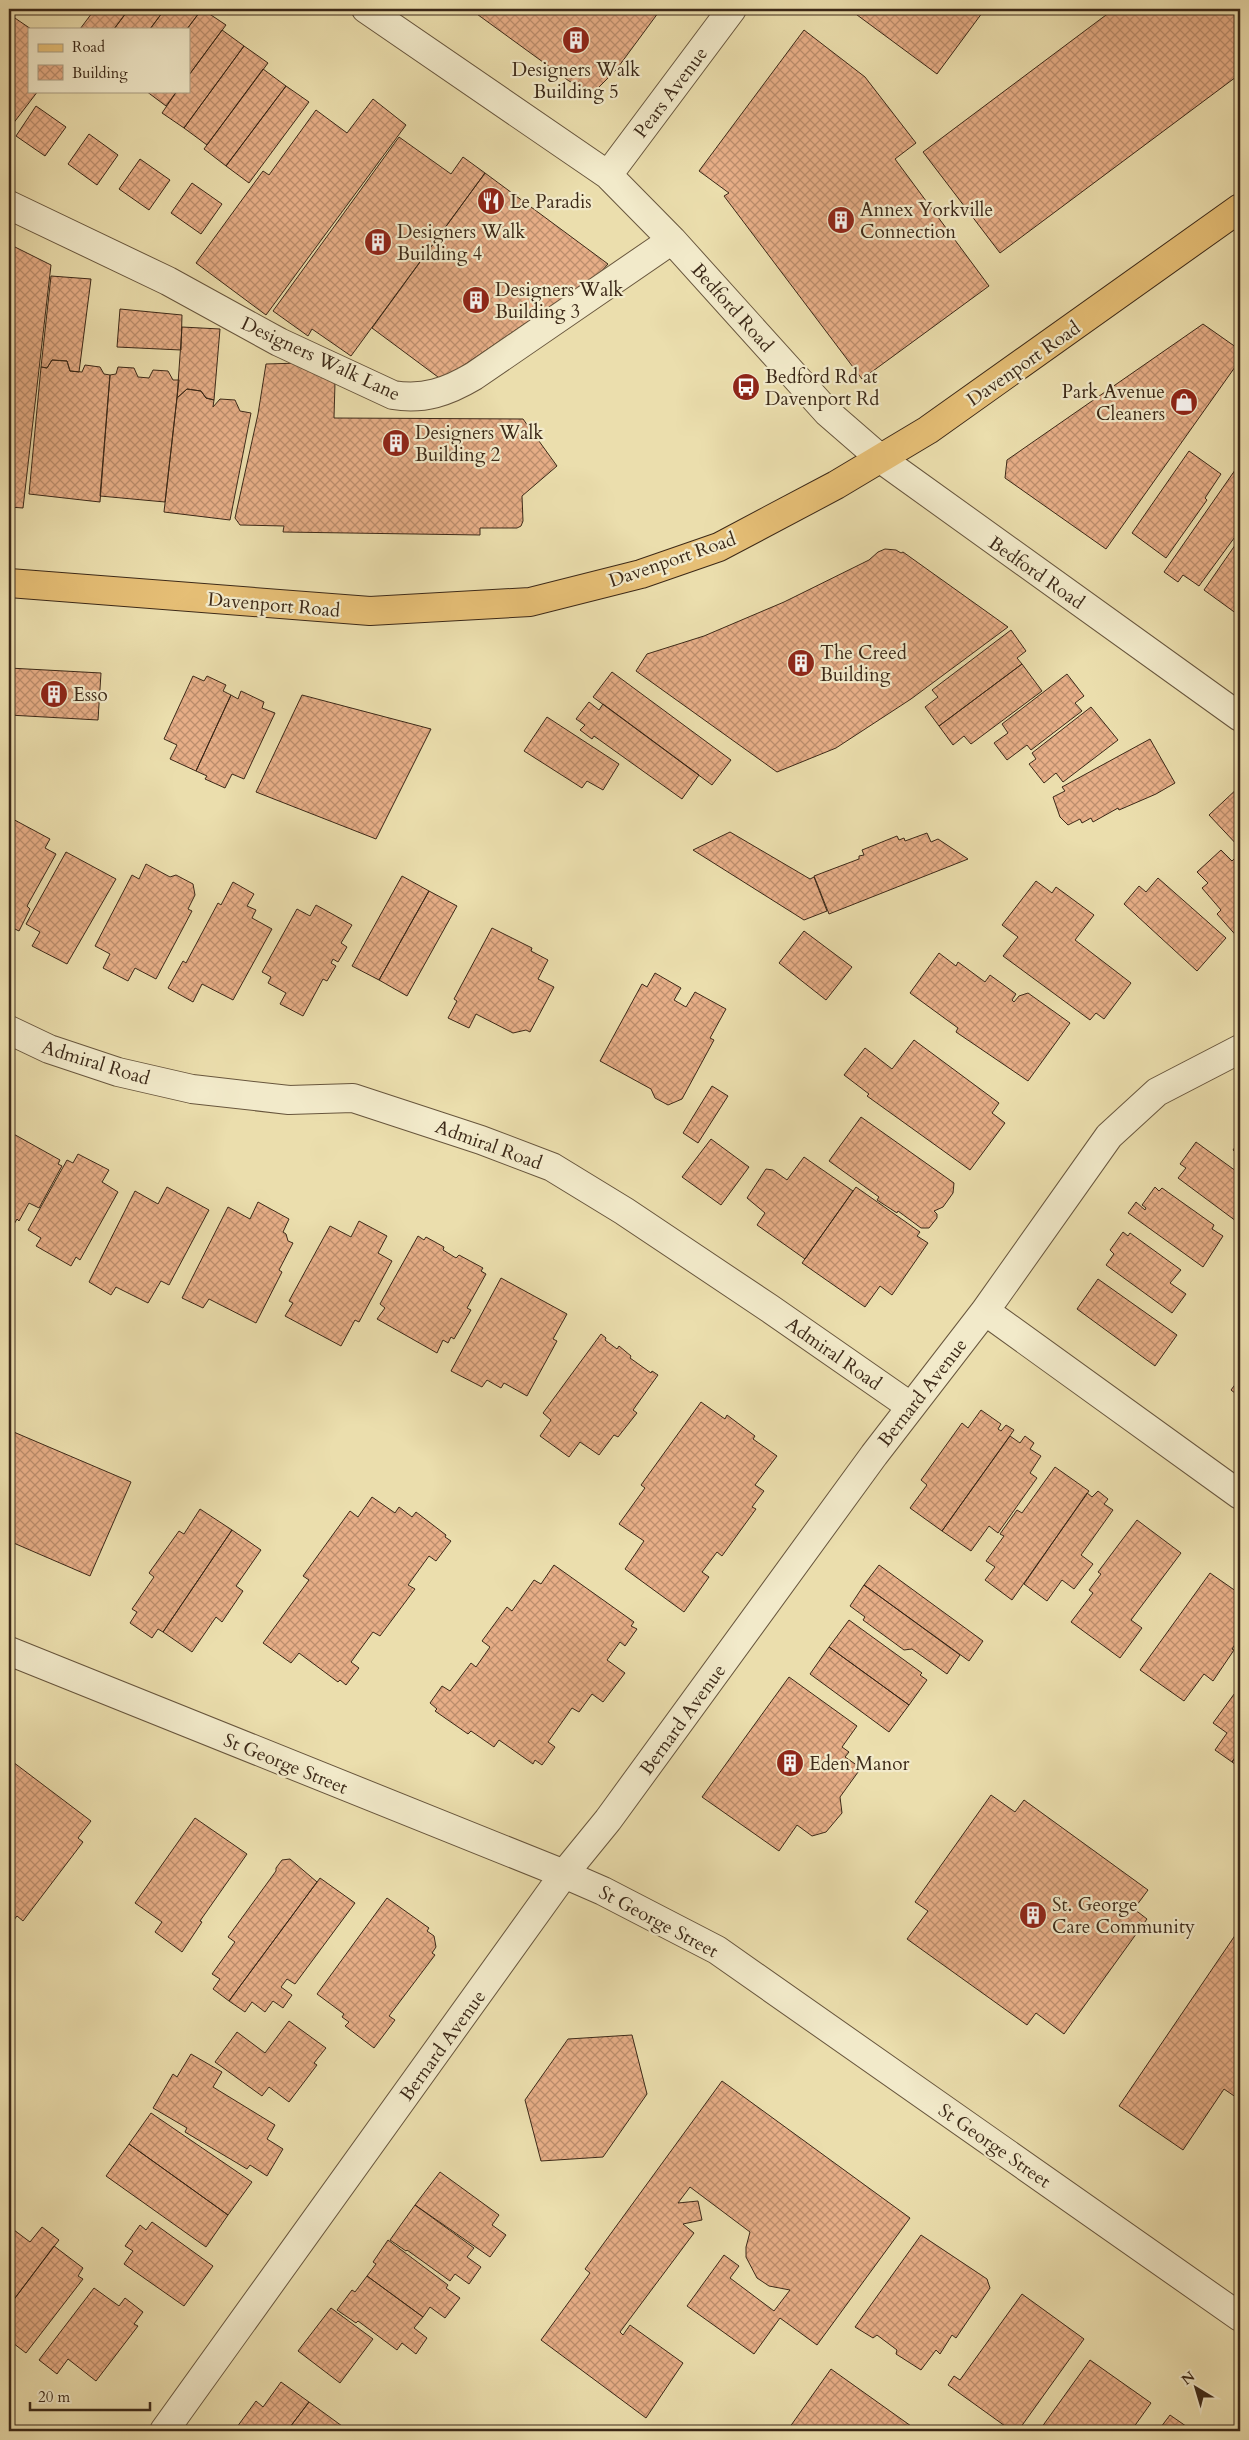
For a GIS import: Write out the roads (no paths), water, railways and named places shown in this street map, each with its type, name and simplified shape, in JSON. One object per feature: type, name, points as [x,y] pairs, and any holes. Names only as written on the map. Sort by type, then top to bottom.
[{"type":"main road","name":"Davenport Road","points":[[9,583],[370,611],[530,602],[641,574],[719,546],[836,485],[881,459],[928,430],[1240,208]]},
{"type":"street","name":"Pears Avenue","points":[[608,175],[732,9]]},
{"type":"street","name":"Bedford Road","points":[[381,13],[608,175],[672,240],[828,413],[881,459],[1240,717]]},
{"type":"street","name":"Designers Walk Lane","points":[[9,205],[168,282],[279,342],[393,396],[409,398],[428,397],[450,390],[474,376],[672,240]]},
{"type":"street","name":"Admiral Road","points":[[9,1030],[49,1049],[109,1069],[192,1089],[289,1100],[353,1098],[481,1140],[552,1167],[632,1217],[910,1406]]},
{"type":"street","name":"Bernard Avenue","points":[[164,2431],[564,1874],[608,1820],[910,1406],[985,1312],[1109,1136],[1157,1092],[1240,1049]]},
{"type":"street","points":[[985,1312],[1240,1495]]},
{"type":"street","name":"St George Street","points":[[9,1651],[564,1874],[604,1891],[717,1950],[1240,2317]]},
{"type":"place","name":"Designers Walk Building 5","points":[[576,40]]},
{"type":"place","name":"Le Paradis","points":[[491,201]]},
{"type":"place","name":"Annex Yorkville Connection","points":[[841,220]]},
{"type":"place","name":"Designers Walk Building 4","points":[[378,242]]},
{"type":"place","name":"Designers Walk Building 3","points":[[476,300]]},
{"type":"place","name":"Bedford Rd at Davenport Rd","points":[[746,387]]},
{"type":"place","name":"Park Avenue Cleaners","points":[[1184,402]]},
{"type":"place","name":"Designers Walk Building 2","points":[[396,443]]},
{"type":"place","name":"The Creed Building","points":[[801,663]]},
{"type":"place","name":"Esso","points":[[54,694]]},
{"type":"place","name":"Eden Manor","points":[[790,1763]]},
{"type":"place","name":"St. George Care Community","points":[[1033,1915]]}]
